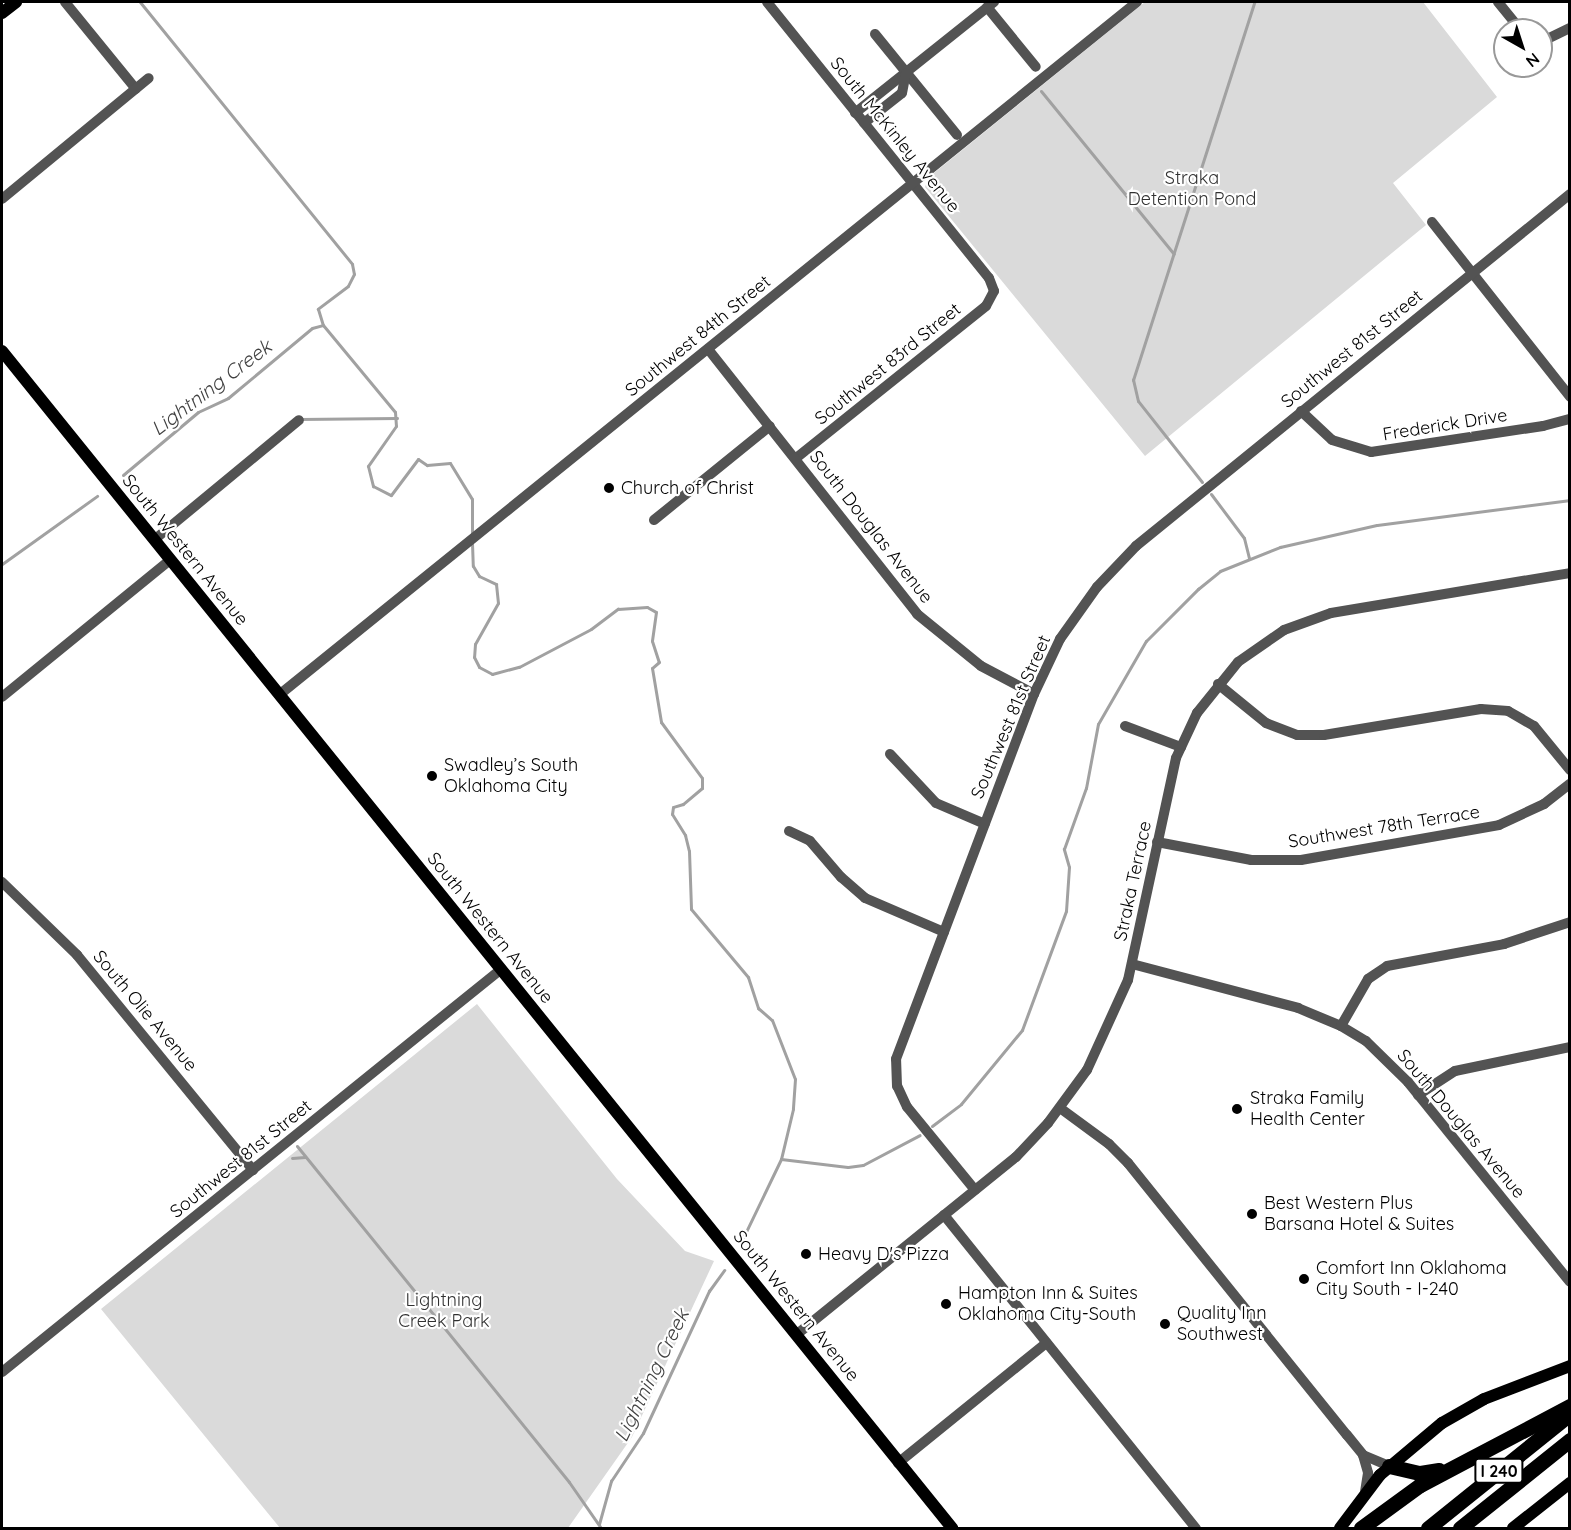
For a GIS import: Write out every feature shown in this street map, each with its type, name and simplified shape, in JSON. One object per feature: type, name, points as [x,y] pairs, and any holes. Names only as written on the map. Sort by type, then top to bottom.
[{"type":"highway","points":[[1361,1528],[1448,1468],[1569,1406]]},
{"type":"highway","name":"I 240","points":[[1428,1528],[1569,1414]]},
{"type":"highway","name":"I 240","points":[[1460,1528],[1569,1440]]},
{"type":"highway","points":[[1389,1466],[1419,1473],[1448,1468]]},
{"type":"highway","points":[[1465,1528],[1477,1515]]},
{"type":"main road","points":[[2,14],[16,2]]},
{"type":"main road","name":"South Western Avenue","points":[[2,351],[952,1528]]},
{"type":"main road","points":[[1340,1528],[1365,1491],[1389,1466],[1469,1406],[1569,1366]]},
{"type":"main road","points":[[1513,1528],[1569,1483]]},
{"type":"street","points":[[65,2],[136,89]]},
{"type":"street","name":"South McKinley Avenue","points":[[766,2],[989,278],[994,291]]},
{"type":"street","name":"Southwest 84th Street","points":[[279,695],[1137,2]]},
{"type":"street","points":[[1498,2],[1511,18]]},
{"type":"street","points":[[855,113],[990,4],[1036,67]]},
{"type":"street","points":[[1553,36],[1569,28]]},
{"type":"street","points":[[875,34],[957,135]]},
{"type":"street","points":[[864,123],[902,93],[906,72]]},
{"type":"street","points":[[2,199],[149,78]]},
{"type":"street","name":"Southwest 81st Street","points":[[975,1190],[907,1107],[895,1076],[899,1049],[1035,694],[1071,622],[1111,571],[1157,528],[1569,194]]},
{"type":"street","points":[[1432,222],[1569,397]]},
{"type":"street","name":"Southwest 83rd Street","points":[[796,458],[986,306],[994,291]]},
{"type":"street","name":"South Douglas Avenue","points":[[708,349],[923,620],[981,666],[1035,694]]},
{"type":"street","name":"Frederick Drive","points":[[1301,411],[1332,440],[1371,452],[1543,426],[1569,419]]},
{"type":"street","points":[[154,540],[299,420]]},
{"type":"street","points":[[654,520],[770,426]]},
{"type":"street","points":[[2,698],[170,560]]},
{"type":"street","name":"Straka Terrace","points":[[796,1335],[1016,1156],[1060,1108],[1101,1045],[1132,964],[1157,842],[1181,747],[1197,713],[1218,684],[1256,647],[1321,615],[1569,573]]},
{"type":"street","points":[[1218,684],[1266,723],[1296,735],[1324,735],[1481,709],[1508,711],[1534,726],[1569,770]]},
{"type":"street","points":[[1125,726],[1181,747]]},
{"type":"street","points":[[890,754],[936,803],[985,824]]},
{"type":"street","name":"Southwest 78th Terrace","points":[[1157,842],[1251,860],[1301,860],[1498,825],[1544,804],[1569,784]]},
{"type":"street","points":[[789,831],[810,841],[865,898],[944,932]]},
{"type":"street","name":"South Olie Avenue","points":[[2,882],[77,955],[253,1170]]},
{"type":"street","points":[[1341,1026],[1368,979],[1388,966],[1504,944],[1569,922]]},
{"type":"street","name":"South Douglas Avenue","points":[[1132,964],[1298,1008],[1341,1026],[1378,1052],[1418,1095],[1569,1282]]},
{"type":"street","name":"Southwest 81st Street","points":[[2,1371],[500,970]]},
{"type":"street","points":[[1418,1095],[1455,1071],[1569,1047]]},
{"type":"street","points":[[1060,1108],[1109,1144],[1128,1163],[1363,1455],[1368,1473],[1365,1491]]},
{"type":"street","points":[[944,1215],[1196,1528]]},
{"type":"street","points":[[898,1462],[1046,1343]]},
{"type":"street","points":[[1363,1455],[1389,1466]]},
{"type":"green space","name":"Straka Detention Pond","points":[[1145,2],[1423,2],[1497,97],[1393,183],[1426,225],[1145,456],[925,187],[929,177]]},
{"type":"green space","name":"Lightning Creek Park","points":[[477,1004],[617,1179],[685,1251],[714,1261],[632,1437],[568,1528],[280,1528],[101,1309]]},
{"type":"waterway","points":[[140,2],[352,264],[354,274],[348,286],[318,309],[323,325],[395,412],[396,426],[368,466],[373,486],[391,495],[418,459],[427,465],[450,463],[472,499],[472,536]]},
{"type":"waterway","points":[[1202,482],[1138,401],[1133,380],[1254,2]]},
{"type":"waterway","points":[[1041,91],[1174,254]]},
{"type":"waterway","name":"Lightning Creek","points":[[123,475],[198,412],[228,398],[312,328],[323,325]]},
{"type":"waterway","points":[[300,419],[397,418]]},
{"type":"waterway","points":[[1211,494],[1244,538],[1249,558]]},
{"type":"waterway","name":"Lightning Creek","points":[[2,564],[97,496]]},
{"type":"waterway","points":[[932,1126],[961,1104],[1022,1030],[1066,911],[1069,867],[1064,849],[1086,788],[1098,724],[1146,641],[1198,589],[1220,571],[1280,547],[1377,525],[1570,500]]},
{"type":"waterway","name":"Lightning Creek","points":[[472,543],[473,566],[479,576],[496,584],[498,603],[475,644],[474,657],[479,667],[492,674],[519,667],[591,629],[618,609],[647,607],[656,612],[652,641],[659,662],[652,668],[661,722],[702,778],[702,788],[683,804],[673,807],[672,814],[685,835],[689,851],[691,909],[748,977],[758,1008],[772,1020],[795,1079],[793,1109],[781,1159],[741,1242]]},
{"type":"waterway","points":[[781,1159],[848,1167],[863,1165],[920,1135]]},
{"type":"waterway","points":[[297,1146],[569,1482],[601,1528]]},
{"type":"waterway","points":[[292,1158],[305,1157]]},
{"type":"waterway","name":"Lightning Creek","points":[[599,1524],[611,1481],[643,1433],[709,1291],[724,1270]]},
{"type":"place","name":"Church of Christ","points":[[609,488]]},
{"type":"place","name":"Swadley’s South Oklahoma City","points":[[432,776]]},
{"type":"place","name":"Straka Family Health Center","points":[[1237,1109]]},
{"type":"place","name":"Best Western Plus Barsana Hotel & Suites","points":[[1252,1214]]},
{"type":"place","name":"Heavy D's Pizza","points":[[806,1254]]},
{"type":"place","name":"Comfort Inn Oklahoma City South - I-240","points":[[1304,1279]]},
{"type":"place","name":"Hampton Inn & Suites Oklahoma City-South","points":[[946,1304]]},
{"type":"place","name":"Quality Inn Southwest","points":[[1165,1324]]}]
